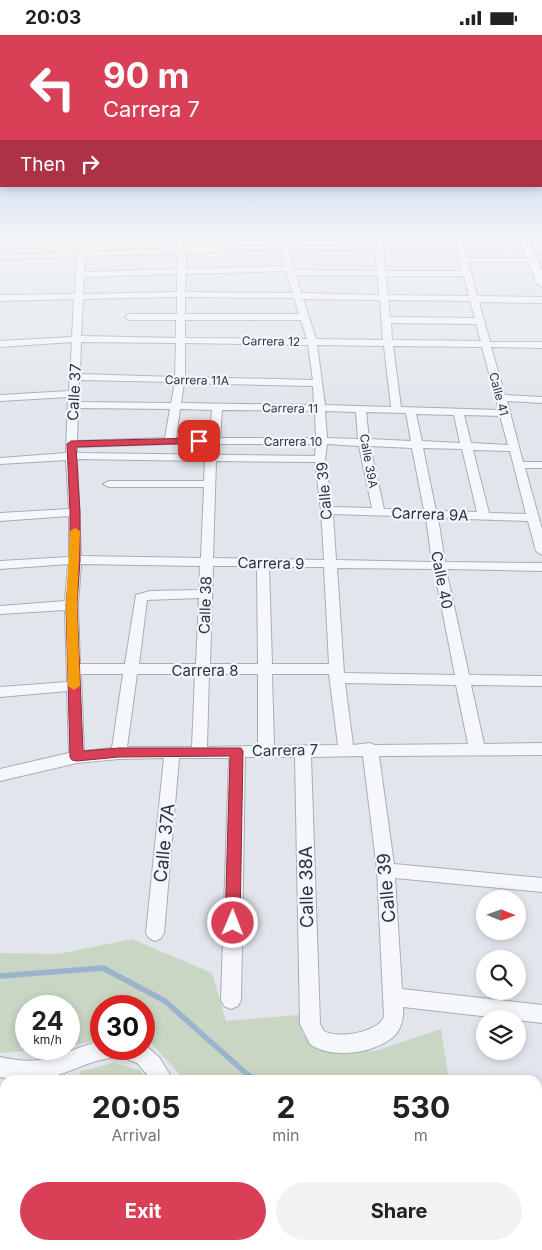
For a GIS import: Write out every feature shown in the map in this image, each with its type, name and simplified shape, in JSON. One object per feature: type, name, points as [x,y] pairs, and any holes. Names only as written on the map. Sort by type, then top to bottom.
[{"type":"street","points":[[170,441],[180,379],[181,294]]},
{"type":"street","points":[[0,298],[181,294],[542,300]]},
{"type":"street","name":"Calle 40","points":[[384,294],[388,343],[403,410],[417,445],[431,514],[438,565],[477,749]]},
{"type":"street","name":"Calle 41","points":[[473,294],[542,551]]},
{"type":"street","name":"Calle 37","points":[[77,757],[71,605],[75,560],[75,512],[71,444],[75,400],[79,295]]},
{"type":"street","name":"Calle 39","points":[[299,296],[312,342],[318,383],[322,441],[320,459],[326,510],[337,674],[346,749]]},
{"type":"street","points":[[129,317],[305,317]]},
{"type":"street","points":[[386,320],[480,321]]},
{"type":"street","name":"Carrera 12","points":[[0,343],[77,339],[542,345]]},
{"type":"street","name":"Carrera 11A","points":[[75,377],[318,383]]},
{"type":"street","name":"Carrera 11","points":[[0,398],[75,400],[176,407],[320,408],[504,413]]},
{"type":"street","points":[[501,398],[542,399]]},
{"type":"street","points":[[214,441],[216,407]]},
{"type":"street","name":"Calle 39A","points":[[361,409],[364,443],[379,512]]},
{"type":"street","points":[[458,412],[484,516]]},
{"type":"street","name":"Carrera 10","points":[[71,444],[170,441],[322,441],[514,447]]},
{"type":"street","points":[[0,461],[71,457],[320,459]]},
{"type":"street","name":"Calle 38","points":[[199,752],[212,459]]},
{"type":"street","points":[[519,465],[542,465]]},
{"type":"street","points":[[109,484],[210,484]]},
{"type":"street","name":"Carrera 9A","points":[[326,510],[533,518]]},
{"type":"street","points":[[0,517],[75,512]]},
{"type":"street","name":"Carrera 9","points":[[0,565],[75,560],[542,567]]},
{"type":"street","points":[[263,563],[266,751]]},
{"type":"street","points":[[119,753],[141,597],[150,595],[205,594]]},
{"type":"street","points":[[0,610],[71,605]]},
{"type":"street","name":"Carrera 8","points":[[73,669],[264,670],[462,680],[542,681]]},
{"type":"street","points":[[0,692],[74,686]]},
{"type":"street","name":"Carrera 7","points":[[0,775],[77,757],[119,753],[346,749],[542,749]]},
{"type":"street","name":"Calle 39","points":[[310,1025],[314,1035],[325,1043],[340,1043],[375,1037],[388,1029],[394,1022],[386,870],[370,749]]},
{"type":"street","name":"Calle 38A","points":[[302,750],[310,1025]]},
{"type":"street","points":[[231,1000],[237,751]]},
{"type":"street","name":"Calle 37A","points":[[155,933],[172,752]]},
{"type":"street","points":[[386,870],[542,885]]},
{"type":"street","points":[[394,997],[542,1014]]},
{"type":"street","points":[[0,1067],[31,1071],[52,1069],[90,1054]]},
{"type":"street","points":[[149,1060],[160,1075]]},
{"type":"green space","points":[[132,939],[212,973],[226,1021],[299,1015],[304,1036],[319,1050],[375,1051],[441,1029],[448,1075],[180,1075],[155,1047],[155,995],[90,995],[90,1042],[80,1044],[80,995],[15,995],[15,1052],[0,1053],[0,953],[59,954]]},
{"type":"green space","points":[[113,1063],[140,1070],[144,1075],[79,1075],[81,1071]]},
{"type":"waterway","points":[[0,976],[103,968],[165,1001],[248,1075]]},
{"type":"slow traffic","points":[[74,686],[71,605],[75,560],[75,531]]},
{"type":"route","points":[[199,441],[71,444],[75,512],[75,560],[71,605],[77,757],[119,753],[237,751],[233,923]]}]
